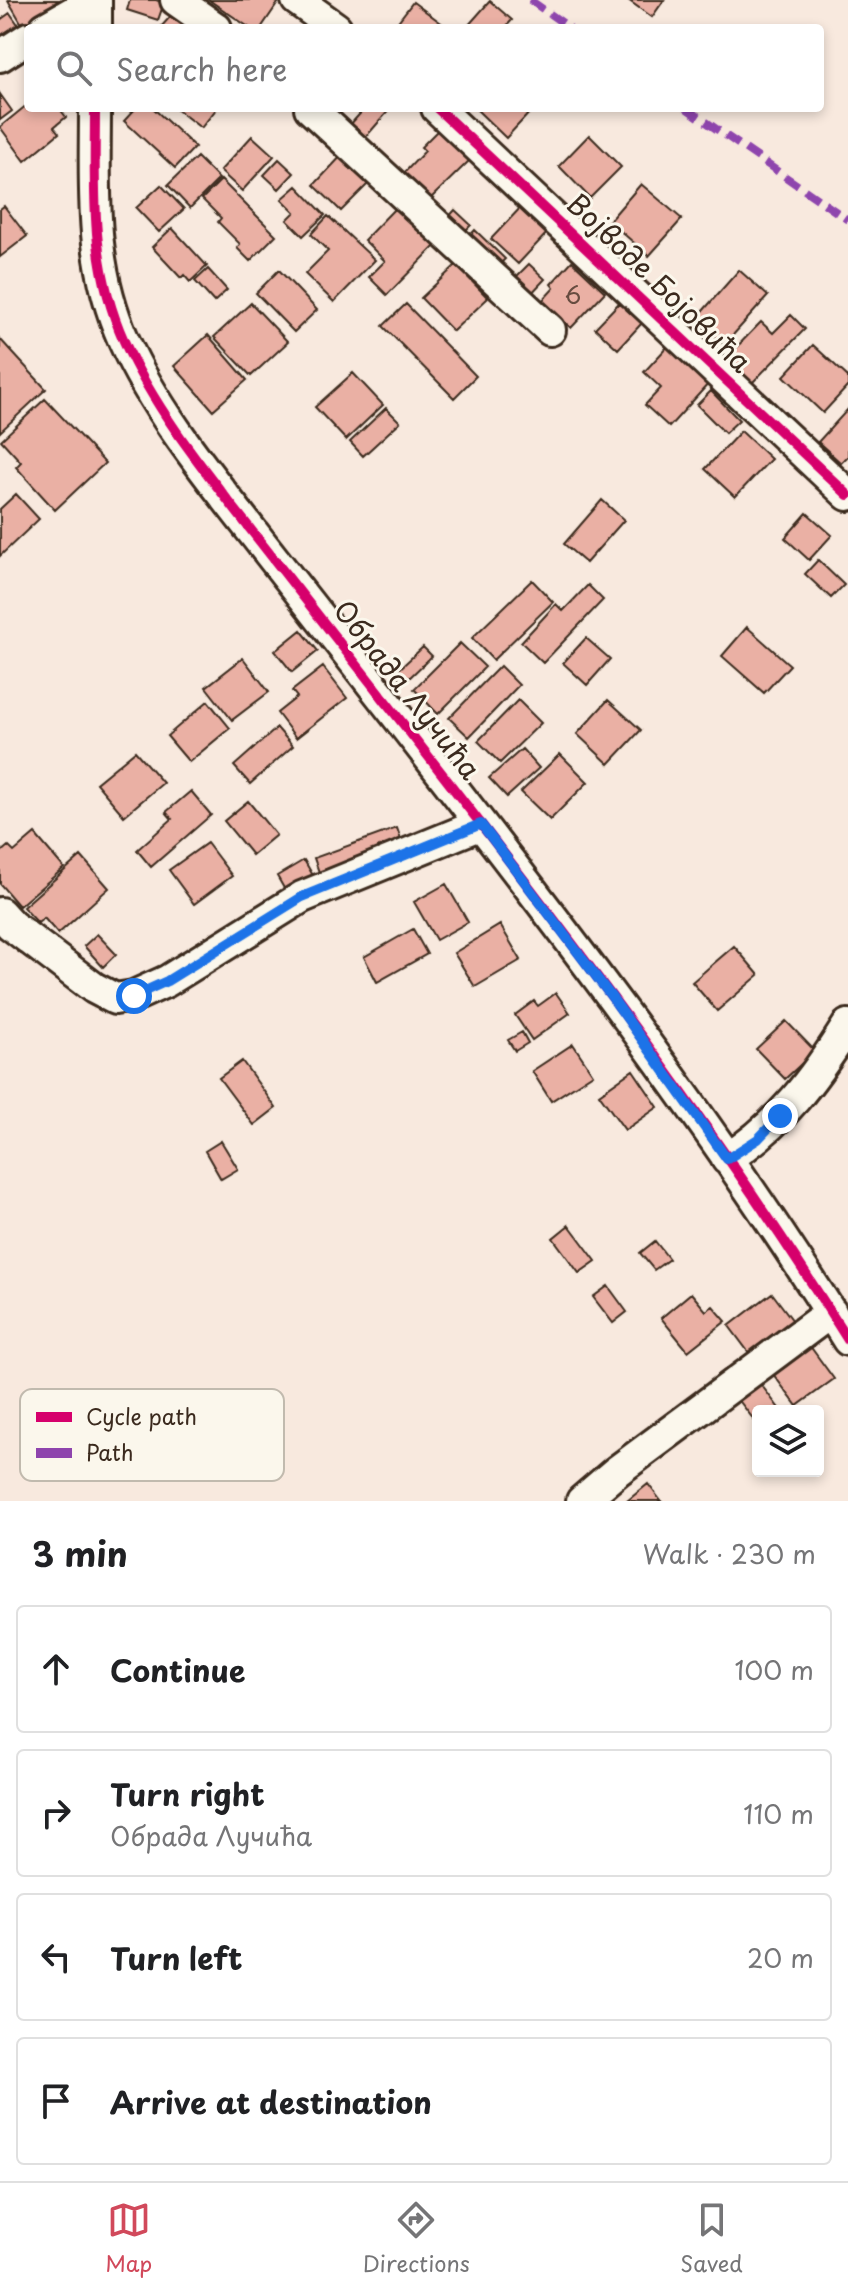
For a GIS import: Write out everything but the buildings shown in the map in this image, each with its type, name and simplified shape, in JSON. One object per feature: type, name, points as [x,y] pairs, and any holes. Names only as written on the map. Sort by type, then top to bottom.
[{"type":"street","points":[[52,24],[95,0],[96,24]]},
{"type":"street","points":[[176,0],[210,24]]},
{"type":"street","points":[[297,0],[330,24]]},
{"type":"street","points":[[0,56],[24,41]]},
{"type":"street","name":"Обрада Лучића","points":[[95,112],[95,231],[101,269],[118,327],[141,374],[174,429],[613,999],[727,1159],[848,1340]]},
{"type":"street","points":[[314,112],[550,330]]},
{"type":"street","name":"Војводе Бојовића","points":[[441,112],[848,495]]},
{"type":"street","points":[[0,913],[11,925],[94,988],[115,999],[134,996],[167,981],[302,897],[481,824]]},
{"type":"street","points":[[727,1159],[758,1139],[788,1108],[821,1067],[848,1025]]},
{"type":"street","points":[[582,1501],[617,1471],[831,1312]]},
{"type":"marked path","points":[[530,0],[564,24]]},
{"type":"marked path","points":[[692,112],[848,220]]},
{"type":"cycle path","points":[[95,112],[99,255],[113,312],[136,367],[150,391],[216,485],[512,864],[629,1020],[796,1258],[848,1340]]},
{"type":"cycle path","points":[[441,112],[848,495]]},
{"type":"route","points":[[134,996],[167,981],[302,897],[481,824],[613,999],[727,1159],[758,1139],[780,1116]]}]
